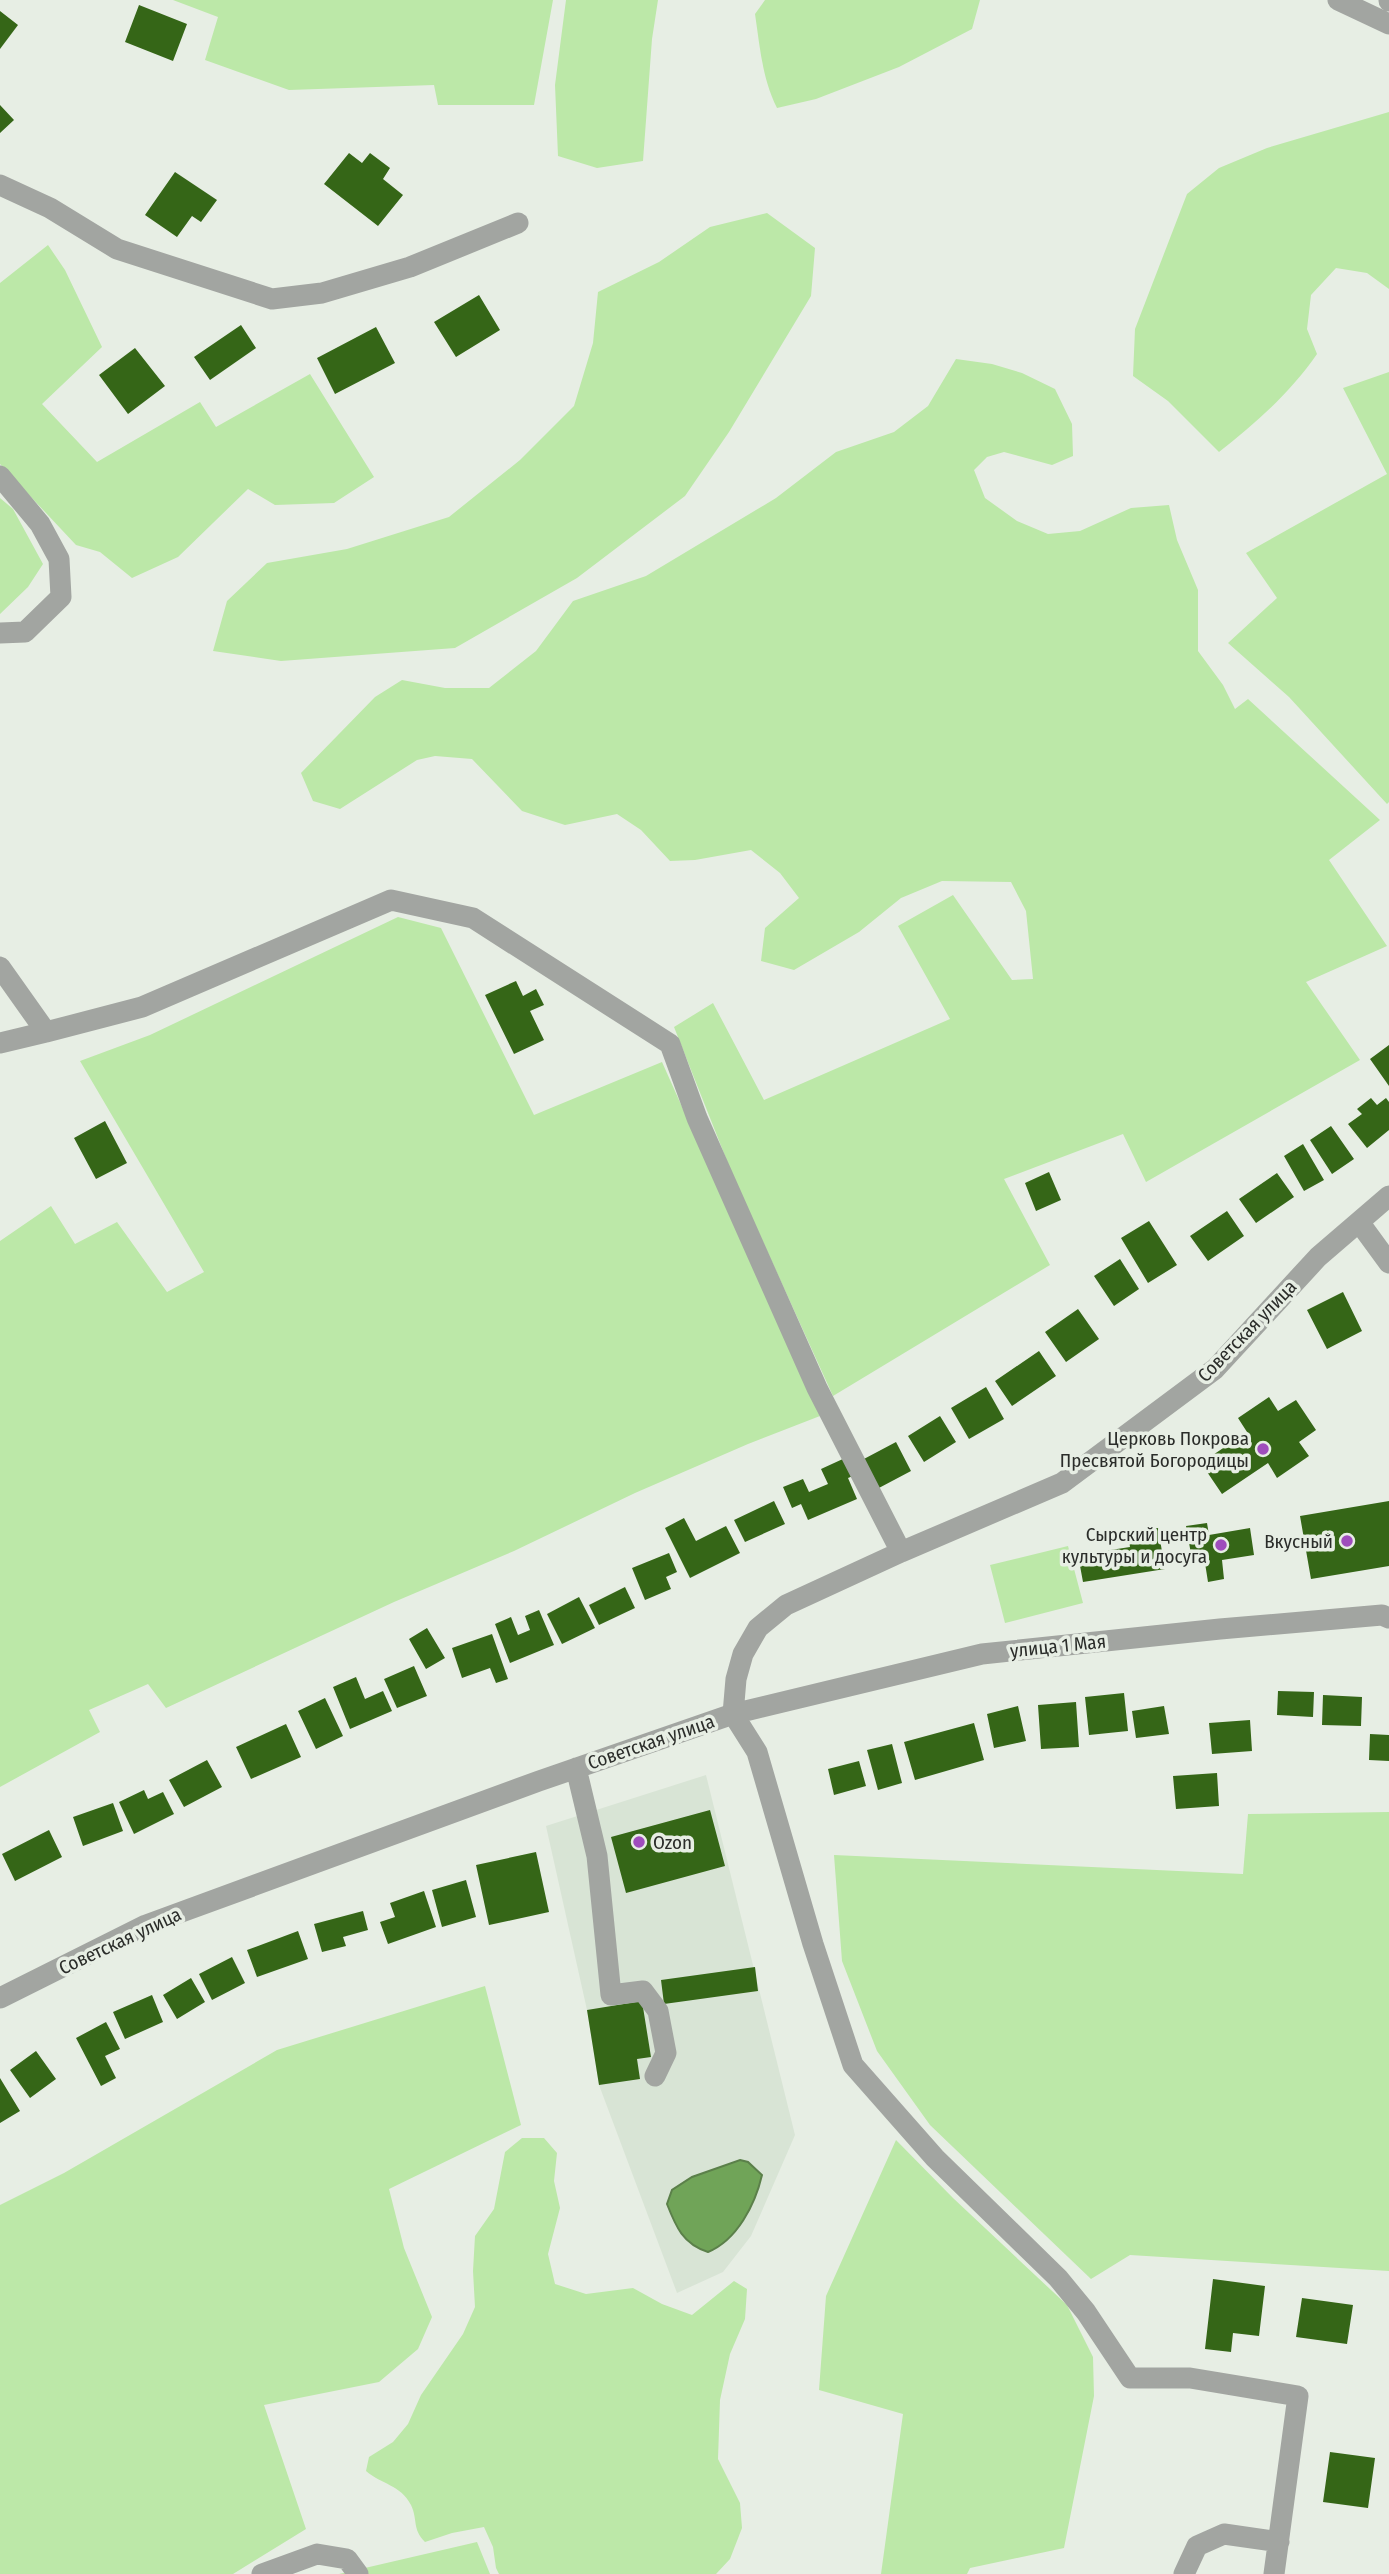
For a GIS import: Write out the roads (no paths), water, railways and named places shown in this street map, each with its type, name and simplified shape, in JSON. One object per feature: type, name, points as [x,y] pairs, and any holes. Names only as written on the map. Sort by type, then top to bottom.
[{"type":"street","points":[[1338,0],[1389,24]]},
{"type":"street","points":[[0,185],[50,208],[117,249],[272,299],[321,293],[410,267],[518,223]]},
{"type":"street","points":[[0,476],[40,524],[59,559],[61,597],[25,632],[0,633]]},
{"type":"street","points":[[0,1043],[142,1007],[391,900],[473,918],[670,1044],[697,1118],[817,1388],[901,1552]]},
{"type":"street","points":[[0,967],[46,1032]]},
{"type":"street","name":"Советская улица","points":[[0,1998],[146,1925],[576,1768],[733,1714],[736,1678],[743,1654],[758,1628],[786,1605],[1062,1483],[1215,1369],[1318,1257],[1389,1196]]},
{"type":"street","points":[[1359,1222],[1389,1263]]},
{"type":"street","name":"улица 1 Мая","points":[[733,1714],[982,1654],[1387,1614]]},
{"type":"street","points":[[733,1714],[757,1752],[813,1944],[853,2065],[935,2158],[1058,2278],[1086,2312],[1130,2378],[1190,2378],[1298,2396],[1274,2574]]},
{"type":"street","points":[[576,1768],[597,1856],[611,1996],[643,1991],[658,2011],[666,2053],[655,2076]]},
{"type":"street","points":[[1184,2574],[1197,2546],[1224,2535],[1279,2542]]},
{"type":"street","points":[[262,2574],[317,2554],[347,2559],[358,2574]]},
{"type":"place","name":"Церковь Покрова Пресвятой Богородицы","points":[[1263,1449]]},
{"type":"place","name":"Вкусный","points":[[1347,1541]]},
{"type":"place","name":"Сырский центр культуры и досуга","points":[[1221,1545]]},
{"type":"place","name":"Ozon","points":[[639,1842]]}]
